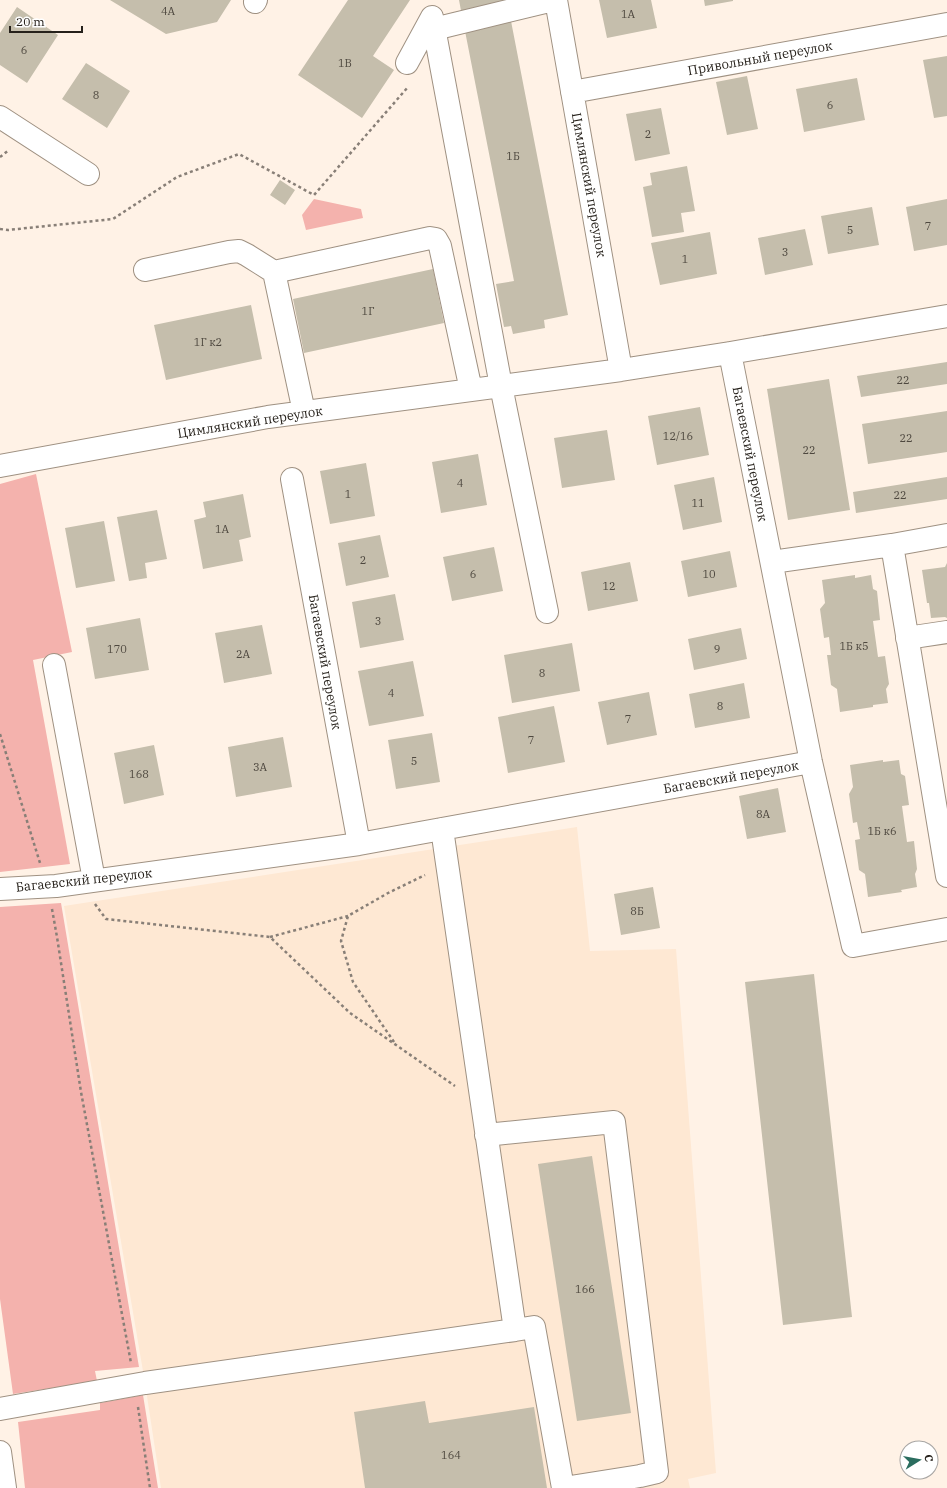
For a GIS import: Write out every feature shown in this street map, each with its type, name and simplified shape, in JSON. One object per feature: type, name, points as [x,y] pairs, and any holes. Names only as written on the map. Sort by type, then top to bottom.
[{"type":"street","points":[[434,29],[555,0]]},
{"type":"street","name":"Цимлянский переулок","points":[[555,0],[621,370]]},
{"type":"street","points":[[407,63],[432,17],[501,386],[547,612]]},
{"type":"street","name":"Привольный переулок","points":[[572,92],[947,24]]},
{"type":"street","points":[[0,117],[88,174]]},
{"type":"street","points":[[145,270],[239,251],[274,272],[430,238],[436,239],[440,246],[471,390]]},
{"type":"street","points":[[274,272],[304,412]]},
{"type":"street","name":"Цимлянский переулок","points":[[0,466],[268,417],[621,370],[947,316]]},
{"type":"street","name":"Багаевский переулок","points":[[0,889],[56,886],[93,891],[811,762],[730,353]]},
{"type":"street","name":"Багаевский переулок","points":[[292,479],[358,844]]},
{"type":"street","points":[[772,562],[892,545],[947,535]]},
{"type":"street","points":[[892,545],[907,638],[942,814],[947,876]]},
{"type":"street","points":[[907,638],[947,632]]},
{"type":"street","points":[[54,665],[93,891]]},
{"type":"street","points":[[811,762],[853,946],[947,929]]},
{"type":"street","points":[[442,829],[515,1330]]},
{"type":"street","points":[[0,1409],[135,1386],[534,1327],[563,1488],[657,1472],[614,1122],[486,1135]]},
{"type":"street","points":[[0,1452],[5,1488]]},
{"type":"path","points":[[0,229],[8,230],[113,218],[177,177],[239,154],[314,195],[412,81],[407,63]]},
{"type":"path","points":[[0,734],[47,886],[57,937],[80,1092],[135,1386],[150,1488]]},
{"type":"path","points":[[93,891],[106,919],[270,937],[348,916],[388,893],[430,872],[447,869]]},
{"type":"path","points":[[348,916],[341,941],[353,982],[396,1045]]},
{"type":"path","points":[[270,937],[350,1013],[482,1104]]},
{"type":"shaded area","points":[[314,199],[361,209],[363,218],[306,230],[302,215]]},
{"type":"shaded area","points":[[36,474],[72,652],[33,660],[70,864],[0,872],[0,484]]},
{"type":"shaded area","points":[[577,827],[590,951],[676,949],[716,1473],[688,1479],[690,1488],[161,1488],[145,1383],[64,906]]},
{"type":"shaded area","points":[[61,903],[139,1367],[95,1371],[97,1381],[13,1394],[0,1299],[0,907]]},
{"type":"shaded area","points":[[143,1395],[158,1488],[25,1488],[18,1422],[100,1410],[100,1403]]},
{"type":"building","points":[[110,0],[231,0],[217,22],[166,34]]},
{"type":"building","points":[[348,0],[410,0],[373,56],[394,70],[362,118],[298,75]]},
{"type":"building","points":[[459,0],[507,0],[462,16]]},
{"type":"building","points":[[599,0],[651,0],[657,28],[607,38]]},
{"type":"building","points":[[704,0],[733,0],[733,1],[705,6]]},
{"type":"building","points":[[17,7],[58,35],[27,83],[0,65],[0,33]]},
{"type":"building","points":[[511,21],[568,315],[544,320],[545,328],[513,334],[511,326],[504,327],[496,284],[514,281],[465,31]]},
{"type":"building","points":[[947,56],[947,116],[934,118],[923,60]]},
{"type":"building","points":[[86,63],[130,91],[107,128],[62,99]]},
{"type":"building","points":[[747,76],[758,129],[727,135],[716,82]]},
{"type":"building","points":[[857,78],[865,120],[804,132],[796,89]]},
{"type":"building","points":[[661,108],[670,154],[635,161],[626,114]]},
{"type":"building","points":[[687,166],[695,211],[681,213],[684,232],[652,237],[643,187],[652,185],[650,173]]},
{"type":"building","points":[[280,180],[295,190],[285,205],[270,195]]},
{"type":"building","points":[[947,199],[947,245],[914,251],[906,207]]},
{"type":"building","points":[[872,207],[879,245],[828,254],[821,216]]},
{"type":"building","points":[[805,229],[813,265],[765,275],[758,238]]},
{"type":"building","points":[[710,232],[717,274],[660,285],[651,243]]},
{"type":"building","points":[[433,269],[444,323],[304,353],[293,299]]},
{"type":"building","points":[[251,305],[262,359],[166,380],[154,325]]},
{"type":"building","points":[[947,362],[947,384],[861,397],[857,376]]},
{"type":"building","points":[[829,379],[850,510],[788,520],[767,389]]},
{"type":"building","points":[[700,407],[709,455],[657,465],[648,416]]},
{"type":"building","points":[[947,411],[947,452],[868,464],[862,424]]},
{"type":"building","points":[[607,430],[615,480],[562,488],[554,438]]},
{"type":"building","points":[[478,454],[487,505],[441,513],[432,462]]},
{"type":"building","points":[[366,463],[375,516],[330,524],[320,471]]},
{"type":"building","points":[[714,477],[722,522],[683,530],[674,485]]},
{"type":"building","points":[[947,477],[947,499],[856,513],[853,492]]},
{"type":"building","points":[[243,494],[251,537],[239,540],[243,561],[203,569],[194,520],[206,517],[203,502]]},
{"type":"building","points":[[157,510],[167,559],[145,563],[147,578],[129,581],[117,517]]},
{"type":"building","points":[[104,521],[115,581],[76,588],[65,528]]},
{"type":"building","points":[[380,535],[389,577],[346,586],[338,543]]},
{"type":"building","points":[[494,547],[503,591],[452,601],[443,557]]},
{"type":"building","points":[[730,551],[737,587],[688,597],[681,561]]},
{"type":"building","points":[[630,562],[638,601],[588,611],[581,572]]},
{"type":"building","points":[[947,563],[947,618],[931,618],[922,570],[945,567]]},
{"type":"building","points":[[855,575],[855,578],[871,575],[873,589],[877,591],[880,620],[873,621],[878,657],[885,656],[889,684],[886,689],[888,703],[840,712],[837,689],[831,685],[827,655],[831,655],[829,637],[824,638],[820,609],[825,603],[822,580]]},
{"type":"building","points":[[395,594],[404,640],[360,648],[352,602]]},
{"type":"building","points":[[140,618],[149,670],[95,679],[86,628]]},
{"type":"building","points":[[262,625],[272,674],[224,683],[215,633]]},
{"type":"building","points":[[741,628],[747,659],[694,670],[688,639]]},
{"type":"building","points":[[572,643],[580,691],[512,703],[504,655]]},
{"type":"building","points":[[413,661],[424,716],[369,726],[358,671]]},
{"type":"building","points":[[744,683],[750,718],[695,728],[689,694]]},
{"type":"building","points":[[649,692],[657,735],[607,745],[598,702]]},
{"type":"building","points":[[554,706],[565,762],[508,773],[498,717]]},
{"type":"building","points":[[432,733],[440,782],[396,789],[388,740]]},
{"type":"building","points":[[283,737],[292,787],[236,797],[228,747]]},
{"type":"building","points":[[154,745],[164,795],[124,804],[114,753]]},
{"type":"building","points":[[883,760],[883,762],[899,760],[901,774],[905,776],[909,805],[902,806],[907,842],[914,841],[917,887],[901,890],[902,892],[868,897],[865,874],[859,870],[855,840],[860,839],[857,822],[853,823],[849,794],[853,787],[850,765]]},
{"type":"building","points":[[778,788],[786,832],[747,839],[739,796]]},
{"type":"building","points":[[653,887],[660,928],[621,935],[614,894]]},
{"type":"building","points":[[814,974],[852,1317],[783,1325],[745,982]]},
{"type":"building","points":[[592,1156],[631,1413],[577,1421],[538,1164]]},
{"type":"building","points":[[425,1401],[429,1423],[534,1407],[547,1488],[365,1488],[354,1412]]}]
